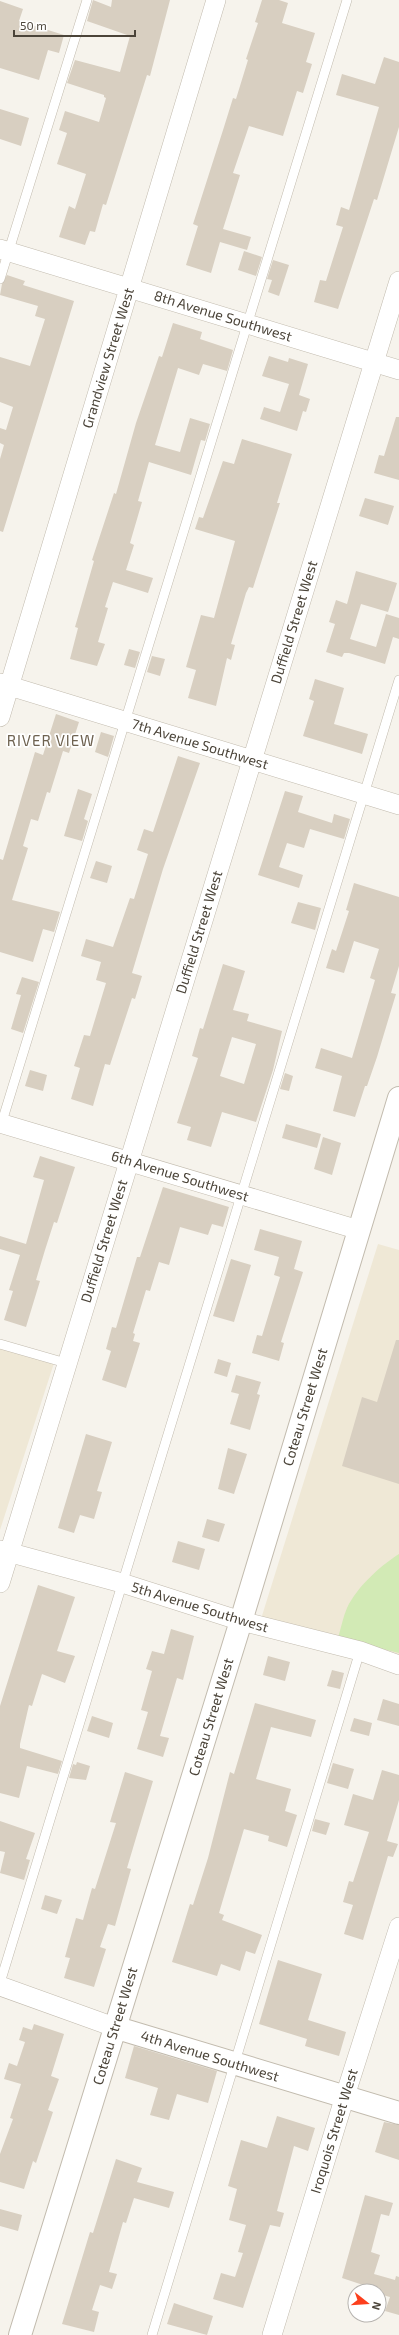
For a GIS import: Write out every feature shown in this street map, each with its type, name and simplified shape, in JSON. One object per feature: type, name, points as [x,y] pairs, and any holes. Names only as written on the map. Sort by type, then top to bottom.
[{"type":"street","name":"Grandview Street West","points":[[0,717],[5,684],[130,287],[216,0]]},
{"type":"street","name":"8th Avenue Southwest","points":[[4,250],[130,287],[399,370]]},
{"type":"street","name":"Duffield Street West","points":[[0,1583],[5,1551],[66,1363],[129,1160],[399,281]]},
{"type":"street","name":"7th Avenue Southwest","points":[[5,684],[399,805]]},
{"type":"street","name":"Coteau Street West","points":[[20,2335],[114,2027],[241,1621],[399,1098]]},
{"type":"street","name":"6th Avenue Southwest","points":[[0,1124],[129,1160],[358,1230]]},
{"type":"street","name":"5th Avenue Southwest","points":[[5,1551],[122,1583],[241,1621],[360,1651],[399,1665]]},
{"type":"street","name":"Iroquois Street West","points":[[272,2335],[345,2096],[399,1927]]},
{"type":"street","name":"4th Avenue Southwest","points":[[0,1986],[114,2027],[399,2113]]},
{"type":"lane","points":[[0,279],[4,250],[87,0]]},
{"type":"lane","points":[[0,1124],[126,722],[347,0]]},
{"type":"lane","points":[[0,1983],[240,1194],[365,795],[399,680]]},
{"type":"lane","points":[[0,1344],[66,1363]]},
{"type":"lane","points":[[152,2335],[360,1651]]},
{"type":"shaded area","points":[[378,1244],[399,1250],[399,1656],[261,1619]]},
{"type":"shaded area","points":[[0,1344],[55,1360],[0,1530]]},
{"type":"green space","points":[[399,1554],[399,1653],[338,1638],[343,1619],[351,1600],[377,1571]]},
{"type":"building","points":[[93,0],[111,7],[112,0],[170,0],[150,76],[147,75],[106,205],[103,204],[95,232],[90,231],[85,245],[59,237],[69,206],[75,209],[86,174],[57,164],[67,133],[59,130],[65,111],[99,122],[106,98],[104,95],[67,83],[75,60],[120,72],[130,36],[87,21]]},
{"type":"building","points":[[262,0],[279,0],[288,3],[282,23],[315,33],[306,62],[312,64],[303,93],[297,91],[283,136],[249,126],[233,173],[240,175],[223,229],[251,237],[247,250],[220,242],[211,273],[186,265],[198,226],[193,224],[233,98],[236,99],[248,60],[246,59],[258,23],[255,22]]},
{"type":"building","points":[[0,1],[23,9],[19,21],[64,35],[59,53],[48,50],[39,80],[0,68]]},
{"type":"building","points":[[384,57],[399,62],[399,127],[377,200],[374,199],[338,309],[314,302],[320,280],[326,281],[343,227],[336,225],[341,207],[349,210],[379,107],[336,95],[342,74],[375,84]]},
{"type":"building","points":[[0,109],[29,118],[21,146],[0,139]]},
{"type":"building","points":[[244,251],[262,257],[256,276],[238,270]]},
{"type":"building","points":[[273,260],[289,265],[279,296],[268,292],[272,280],[267,279]]},
{"type":"building","points":[[7,275],[25,281],[23,285],[74,301],[3,532],[0,531],[0,459],[4,445],[0,443],[0,428],[6,430],[13,407],[0,402],[0,357],[30,366],[45,319],[35,316],[38,306],[0,295],[2,284]]},
{"type":"building","points":[[173,323],[202,332],[200,339],[233,350],[227,371],[203,364],[199,375],[178,368],[155,445],[180,452],[190,418],[210,424],[205,441],[201,440],[191,475],[149,462],[138,501],[142,502],[130,543],[134,545],[126,570],[153,578],[148,593],[113,582],[105,607],[108,608],[98,642],[105,644],[97,666],[70,659],[78,628],[75,627],[94,561],[92,560],[114,493],[116,494],[136,423],[159,356],[162,357]]},
{"type":"building","points":[[269,356],[288,362],[289,358],[308,364],[299,395],[310,399],[306,412],[303,411],[297,431],[260,419],[264,407],[280,412],[289,384],[262,376]]},
{"type":"building","points":[[396,417],[399,417],[399,480],[374,473],[379,455],[384,456]]},
{"type":"building","points":[[242,439],[292,454],[277,503],[280,503],[253,588],[249,587],[246,593],[231,644],[235,645],[231,660],[227,658],[216,706],[188,698],[196,670],[186,667],[201,615],[214,618],[235,541],[195,529],[199,517],[203,518],[223,461],[234,464]]},
{"type":"building","points":[[365,498],[394,506],[388,525],[359,516]]},
{"type":"building","points":[[356,571],[397,583],[388,612],[361,604],[350,639],[376,647],[386,614],[399,618],[399,639],[393,637],[385,664],[349,653],[344,653],[342,657],[326,652],[335,624],[329,622],[336,600],[347,604]]},
{"type":"building","points":[[129,649],[140,652],[135,668],[124,665]]},
{"type":"building","points":[[152,656],[165,659],[160,676],[147,672]]},
{"type":"building","points":[[315,679],[344,688],[334,724],[368,734],[362,754],[303,736],[314,701],[309,699]]},
{"type":"building","points":[[56,714],[79,722],[69,753],[63,751],[50,793],[47,792],[38,821],[31,819],[23,846],[28,848],[12,900],[60,912],[54,932],[43,929],[33,962],[0,952],[0,859],[3,860],[35,752],[43,755]]},
{"type":"building","points":[[101,732],[114,736],[108,757],[95,752]]},
{"type":"building","points":[[178,756],[200,763],[163,869],[132,973],[142,976],[135,999],[132,998],[110,1065],[105,1064],[93,1106],[71,1099],[80,1068],[74,1066],[84,1035],[90,1036],[106,983],[96,980],[101,962],[81,956],[86,939],[113,947],[130,898],[134,899],[148,854],[137,850],[144,829],[153,832]]},
{"type":"building","points":[[78,789],[92,794],[84,819],[88,821],[82,841],[64,836]]},
{"type":"building","points":[[285,791],[303,796],[298,812],[332,823],[334,814],[350,819],[344,839],[310,829],[304,848],[287,843],[279,867],[303,875],[299,888],[258,875]]},
{"type":"building","points":[[96,861],[112,866],[107,883],[90,878]]},
{"type":"building","points":[[354,883],[399,897],[399,966],[391,993],[396,994],[377,1057],[367,1086],[365,1086],[355,1117],[333,1111],[342,1076],[315,1068],[321,1048],[352,1058],[375,980],[370,978],[379,949],[354,941],[344,973],[326,968],[332,949],[336,951],[349,911],[346,910]]},
{"type":"building","points":[[298,902],[321,908],[315,930],[291,923]]},
{"type":"building","points":[[223,964],[245,971],[233,1010],[249,1014],[247,1021],[282,1031],[273,1070],[256,1122],[222,1112],[211,1147],[187,1140],[191,1127],[177,1123],[198,1058],[192,1056],[200,1028],[203,1029]],"holes":[[[232,1037],[256,1044],[244,1084],[220,1076]]]},
{"type":"building","points":[[22,977],[39,982],[23,1033],[11,1029],[21,995],[16,994]]},
{"type":"building","points":[[30,1070],[47,1075],[43,1091],[25,1086]]},
{"type":"building","points":[[285,1073],[293,1076],[289,1091],[280,1089]]},
{"type":"building","points":[[286,1124],[321,1134],[317,1148],[282,1138]]},
{"type":"building","points":[[323,1137],[341,1143],[332,1175],[314,1169]]},
{"type":"building","points":[[40,1156],[75,1167],[57,1223],[54,1222],[45,1250],[36,1280],[40,1281],[26,1327],[4,1320],[13,1291],[9,1290],[20,1255],[0,1249],[0,1236],[26,1244],[44,1180],[33,1177]]},
{"type":"building","points":[[163,1187],[229,1207],[223,1227],[212,1224],[208,1235],[180,1227],[169,1265],[159,1262],[150,1291],[146,1290],[133,1333],[135,1334],[133,1341],[140,1343],[126,1388],[102,1380],[111,1351],[106,1349],[112,1327],[116,1328],[137,1257],[140,1257]]},
{"type":"building","points":[[260,1229],[302,1241],[294,1269],[303,1272],[281,1342],[284,1343],[279,1361],[252,1353],[257,1335],[262,1336],[280,1277],[274,1275],[279,1257],[254,1250]]},
{"type":"building","points":[[231,1259],[251,1265],[234,1322],[213,1316]]},
{"type":"building","points":[[396,1340],[399,1340],[399,1484],[342,1466],[362,1397],[377,1402]]},
{"type":"building","points":[[218,1359],[231,1363],[227,1377],[214,1373]]},
{"type":"building","points":[[236,1375],[261,1382],[257,1394],[260,1395],[250,1430],[230,1424],[239,1394],[231,1392]]},
{"type":"building","points":[[86,1434],[112,1442],[97,1491],[102,1492],[94,1519],[80,1515],[74,1533],[58,1528]]},
{"type":"building","points":[[228,1448],[247,1454],[234,1494],[218,1489]]},
{"type":"building","points":[[207,1519],[225,1524],[219,1542],[202,1537]]},
{"type":"building","points":[[178,1541],[205,1549],[199,1570],[172,1562]]},
{"type":"building","points":[[38,1585],[75,1597],[57,1651],[75,1656],[65,1683],[42,1674],[32,1706],[29,1705],[20,1744],[20,1748],[62,1761],[58,1774],[27,1766],[19,1798],[0,1793],[0,1706]]},
{"type":"building","points":[[171,1629],[194,1636],[183,1680],[177,1678],[160,1736],[169,1738],[163,1757],[137,1749],[148,1712],[141,1710],[152,1671],[146,1669],[152,1651],[164,1654]]},
{"type":"building","points":[[268,1656],[290,1662],[285,1681],[263,1675]]},
{"type":"building","points":[[332,1670],[344,1673],[340,1689],[327,1686]]},
{"type":"building","points":[[383,1699],[399,1704],[399,1726],[377,1720]]},
{"type":"building","points":[[255,1703],[316,1720],[311,1737],[271,1727],[256,1779],[291,1789],[285,1811],[297,1815],[287,1847],[268,1841],[269,1836],[244,1829],[219,1913],[224,1915],[222,1920],[262,1935],[255,1954],[246,1951],[240,1971],[221,1964],[217,1976],[172,1962],[190,1904],[193,1905],[208,1858],[230,1772],[234,1774]]},
{"type":"building","points":[[92,1716],[113,1723],[109,1738],[87,1731]]},
{"type":"building","points":[[354,1718],[372,1723],[369,1736],[350,1731]]},
{"type":"building","points":[[77,1762],[90,1766],[86,1780],[69,1778],[73,1764],[76,1765]]},
{"type":"building","points":[[333,1763],[354,1769],[348,1789],[327,1783]]},
{"type":"building","points":[[382,1770],[399,1775],[399,1800],[387,1841],[398,1844],[393,1857],[388,1856],[363,1940],[344,1934],[353,1905],[343,1902],[349,1881],[353,1882],[369,1832],[344,1825],[353,1794],[373,1800]]},
{"type":"building","points":[[125,1772],[153,1781],[127,1868],[131,1869],[115,1926],[108,1924],[100,1947],[106,1949],[94,1987],[64,1978],[70,1958],[65,1957],[76,1918],[83,1920],[92,1888],[95,1889],[116,1823],[110,1822]]},
{"type":"building","points":[[315,1819],[330,1823],[326,1835],[312,1831]]},
{"type":"building","points":[[0,1821],[35,1833],[26,1859],[30,1860],[24,1880],[0,1873],[5,1852],[0,1851]]},
{"type":"building","points":[[45,1895],[62,1900],[57,1914],[41,1909]]},
{"type":"building","points":[[278,1960],[322,1974],[308,2020],[346,2032],[339,2056],[305,2046],[307,2039],[259,2024]]},
{"type":"building","points":[[34,2024],[64,2034],[51,2076],[59,2079],[48,2110],[53,2112],[36,2163],[33,2161],[24,2189],[0,2182],[0,2154],[13,2119],[10,2118],[21,2084],[4,2079],[9,2063],[17,2066],[25,2042],[19,2040],[23,2027],[32,2030]]},
{"type":"building","points":[[134,2046],[217,2071],[208,2103],[177,2094],[169,2120],[150,2115],[158,2088],[125,2078]]},
{"type":"building","points":[[277,2116],[315,2128],[308,2151],[294,2146],[277,2211],[284,2213],[280,2227],[270,2225],[243,2308],[213,2299],[221,2273],[235,2277],[243,2253],[238,2252],[246,2225],[229,2220],[237,2189],[228,2186],[241,2140],[267,2148]]},
{"type":"building","points":[[384,2122],[399,2125],[399,2160],[375,2152]]},
{"type":"building","points":[[116,2159],[142,2168],[137,2182],[174,2192],[169,2208],[134,2198],[126,2223],[123,2222],[109,2272],[117,2274],[112,2289],[100,2285],[92,2310],[99,2312],[94,2332],[62,2324],[90,2232],[93,2233]]},
{"type":"building","points":[[365,2195],[393,2203],[389,2216],[381,2214],[371,2252],[380,2255],[374,2274],[395,2280],[396,2276],[399,2277],[399,2315],[387,2312],[387,2305],[390,2297],[387,2296],[387,2283],[357,2283],[342,2278]]},
{"type":"building","points":[[0,2209],[22,2215],[18,2231],[0,2226]]},
{"type":"building","points":[[174,2303],[213,2316],[207,2335],[167,2324]]},
{"type":"district","name":"RIVER VIEW","points":[[51,741]]}]
